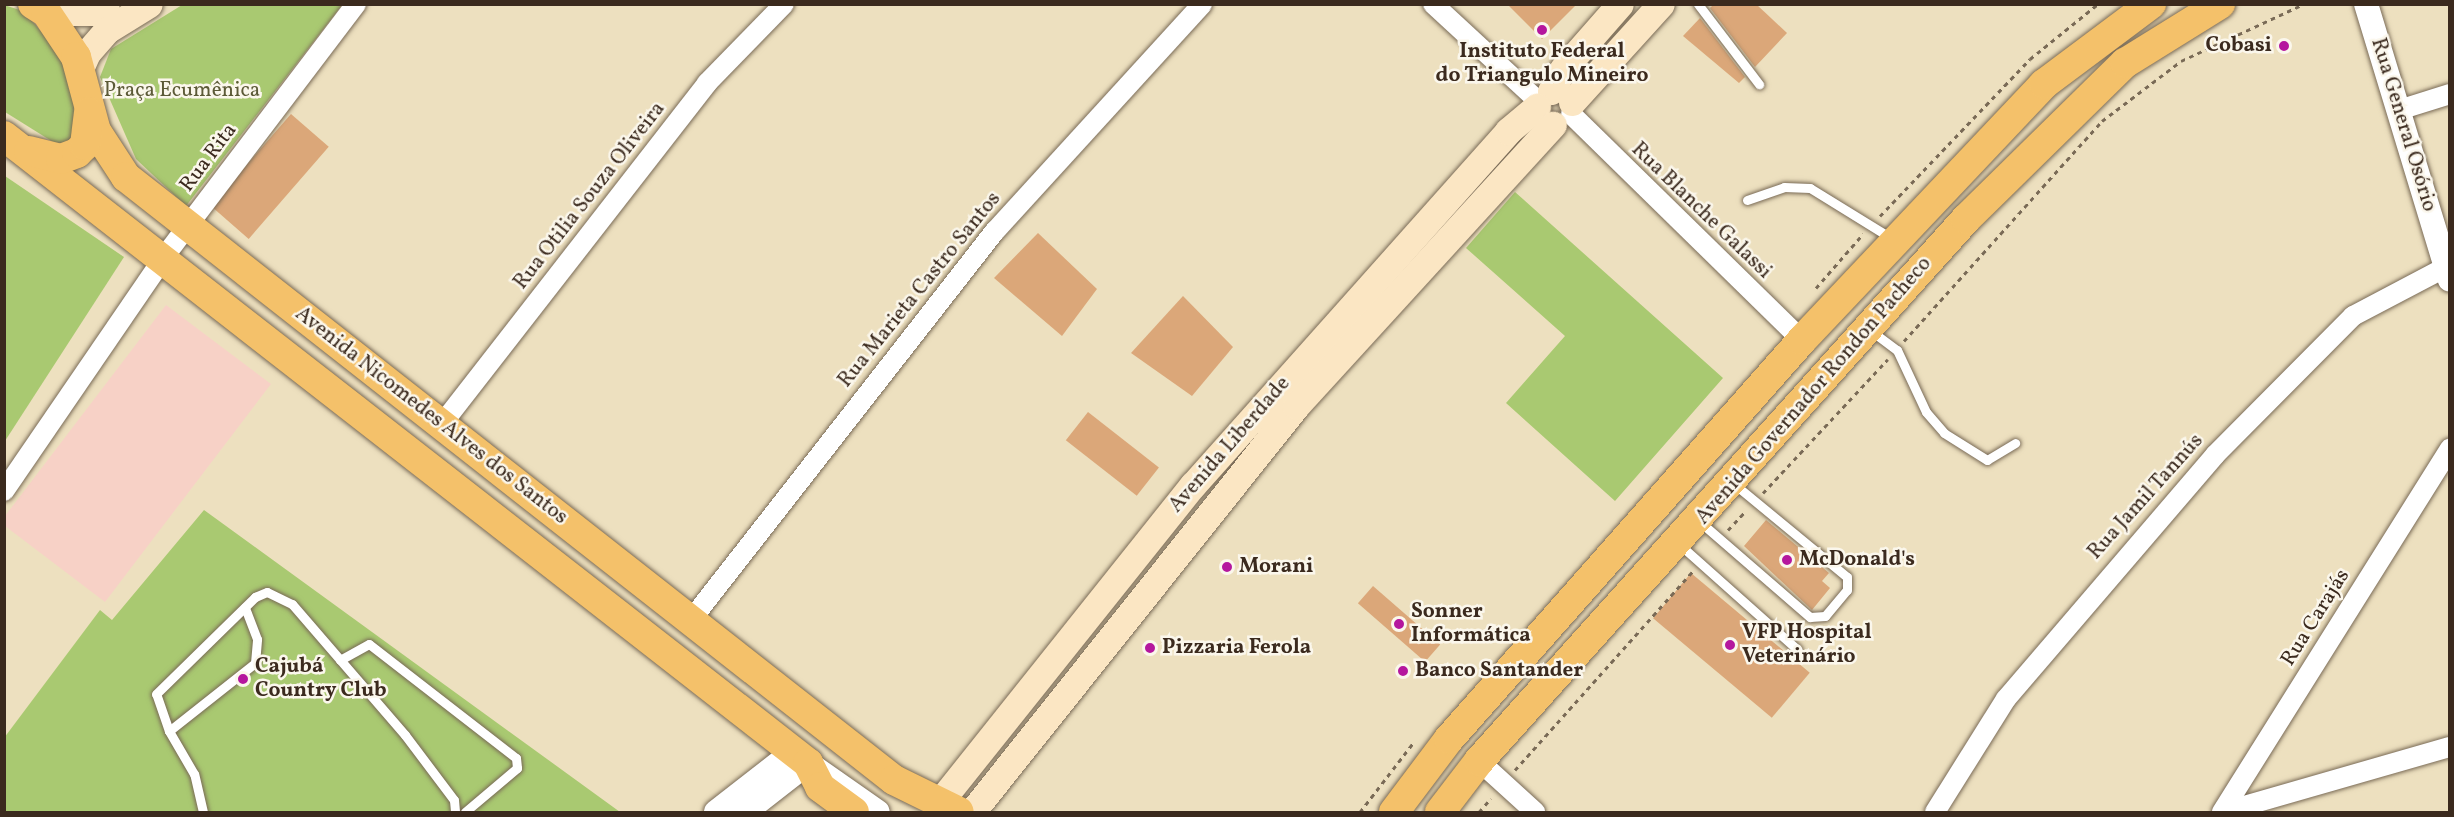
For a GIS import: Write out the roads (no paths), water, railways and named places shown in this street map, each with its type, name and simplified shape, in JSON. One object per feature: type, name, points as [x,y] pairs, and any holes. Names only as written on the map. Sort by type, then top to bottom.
[{"type":"main road","points":[[40,8],[93,12],[106,4]]},
{"type":"main road","points":[[79,71],[87,53],[107,30],[149,4]]},
{"type":"main road","name":"Avenida Liberdade","points":[[972,813],[1296,406],[1550,104],[1563,69],[1620,4]]},
{"type":"main road","name":"Avenida Liberdade","points":[[943,808],[1154,536],[1500,140],[1550,104],[1661,4]]},
{"type":"main road","name":"Avenida Governador Rondon Pacheco","points":[[1440,813],[1479,761],[1690,553],[1744,493],[1868,329],[1966,219],[2125,63],[2220,4]]},
{"type":"main road","name":"Avenida Governador Rondon Pacheco","points":[[1394,813],[1449,739],[1802,340],[2044,84],[2150,5]]},
{"type":"main road","name":"Avenida Nicomedes Alves dos Santos","points":[[40,8],[79,71],[89,105],[114,163],[188,225],[894,780],[943,808]]},
{"type":"main road","points":[[14,143],[61,159],[77,153],[85,145],[89,105]]},
{"type":"main road","name":"Avenida Nicomedes Alves dos Santos","points":[[14,143],[164,257],[801,757],[820,787],[854,813]]},
{"type":"main road","points":[[1154,536],[1178,554]]},
{"type":"street","name":"Rua Rita","points":[[4,491],[164,257],[356,4]]},
{"type":"street","name":"Rua Otilia Souza Oliveira","points":[[442,424],[707,83],[784,4]]},
{"type":"street","name":"Rua Marieta Castro Santos","points":[[691,620],[994,231],[1202,4]]},
{"type":"street","points":[[1433,4],[1550,104]]},
{"type":"street","name":"Rua General Osório","points":[[2366,4],[2448,273]]},
{"type":"street","points":[[2399,110],[2450,94]]},
{"type":"street","name":"Rua Blanche Galassi","points":[[1550,104],[1601,147],[1802,340]]},
{"type":"street","name":"Rua Jamil Tannús","points":[[1935,813],[2006,699],[2215,455],[2353,316],[2448,273]]},
{"type":"street","name":"Rua Carajás","points":[[2222,813],[2450,449]]},
{"type":"street","points":[[2222,813],[2450,747]]},
{"type":"street","points":[[716,813],[801,757]]},
{"type":"street","points":[[745,813],[801,757]]},
{"type":"street","name":"Avenida Nicomedes Alves dos Santos","points":[[801,757],[879,813]]},
{"type":"street","points":[[1479,761],[1535,813]]},
{"type":"lane","points":[[1698,4],[1759,84]]},
{"type":"lane","points":[[1747,200],[1784,188],[1810,188],[1895,242]]},
{"type":"lane","points":[[1868,329],[1896,350],[1926,412],[1944,433],[1987,460],[2015,443]]},
{"type":"lane","points":[[1709,530],[1810,617],[1825,616],[1847,590],[1846,577],[1744,493]]},
{"type":"lane","points":[[1690,553],[1798,650]]},
{"type":"lane","points":[[203,813],[194,774],[169,731],[156,694],[255,597],[276,593],[340,660],[405,735],[454,800],[455,813]]},
{"type":"lane","points":[[169,731],[255,663],[257,639],[245,607]]},
{"type":"lane","points":[[340,660],[369,644],[516,758],[517,768],[465,813]]},
{"type":"place","name":"Instituto Federal do Triangulo Mineiro","points":[[1542,30]]},
{"type":"place","name":"Cobasi","points":[[2284,46]]},
{"type":"place","name":"McDonald's","points":[[1787,560]]},
{"type":"place","name":"Morani","points":[[1227,567]]},
{"type":"place","name":"Sonner Informática","points":[[1399,624]]},
{"type":"place","name":"VFP Hospital Veterinário","points":[[1730,645]]},
{"type":"place","name":"Pizzaria Ferola","points":[[1150,648]]},
{"type":"place","name":"Banco Santander","points":[[1403,671]]},
{"type":"place","name":"Cajubá Country Club","points":[[243,679]]},
{"type":"park label","name":"Praça Ecumênica","points":[[182,91]]}]
